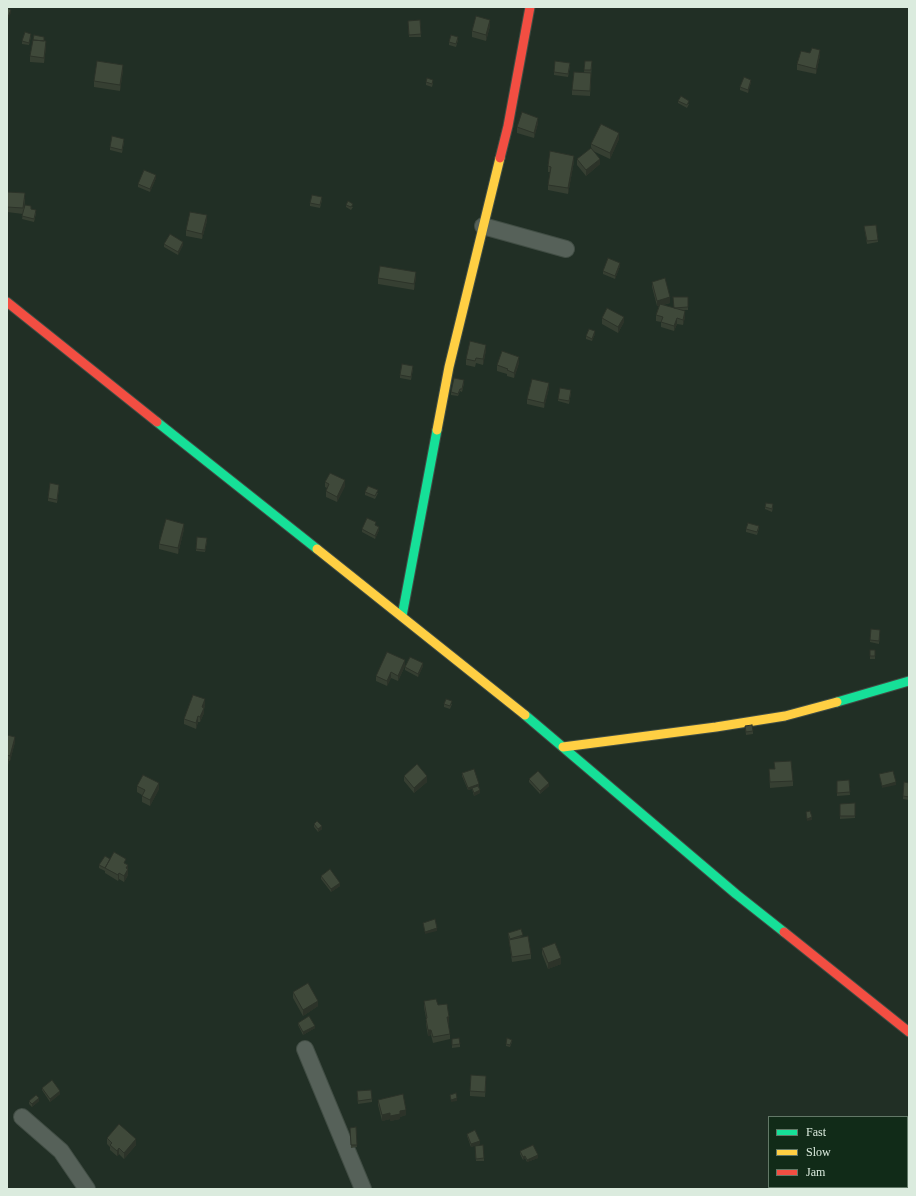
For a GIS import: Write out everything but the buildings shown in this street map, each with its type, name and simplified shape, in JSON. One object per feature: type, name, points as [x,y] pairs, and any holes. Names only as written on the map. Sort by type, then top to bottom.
[{"type":"street","points":[[402,616],[449,367],[508,126],[530,7]]},
{"type":"street","points":[[483,226],[566,249]]},
{"type":"street","points":[[7,302],[402,616],[563,747],[736,894],[909,1032]]},
{"type":"street","points":[[563,747],[716,727],[785,716],[824,706],[909,680]]},
{"type":"street","points":[[305,1049],[363,1189]]},
{"type":"street","points":[[22,1117],[61,1151],[87,1189]]},
{"type":"traffic: fast","points":[[157,422],[317,549]]},
{"type":"traffic: fast","points":[[402,616],[437,430]]},
{"type":"traffic: fast","points":[[837,702],[909,681]]},
{"type":"traffic: fast","points":[[525,715],[736,894],[784,932]]},
{"type":"traffic: slow","points":[[437,430],[449,367],[500,158]]},
{"type":"traffic: slow","points":[[317,549],[525,715]]},
{"type":"traffic: slow","points":[[563,747],[716,727],[785,716],[837,702]]},
{"type":"traffic: jam","points":[[500,158],[508,126],[530,7]]},
{"type":"traffic: jam","points":[[7,302],[157,422]]},
{"type":"traffic: jam","points":[[784,932],[909,1032]]}]
